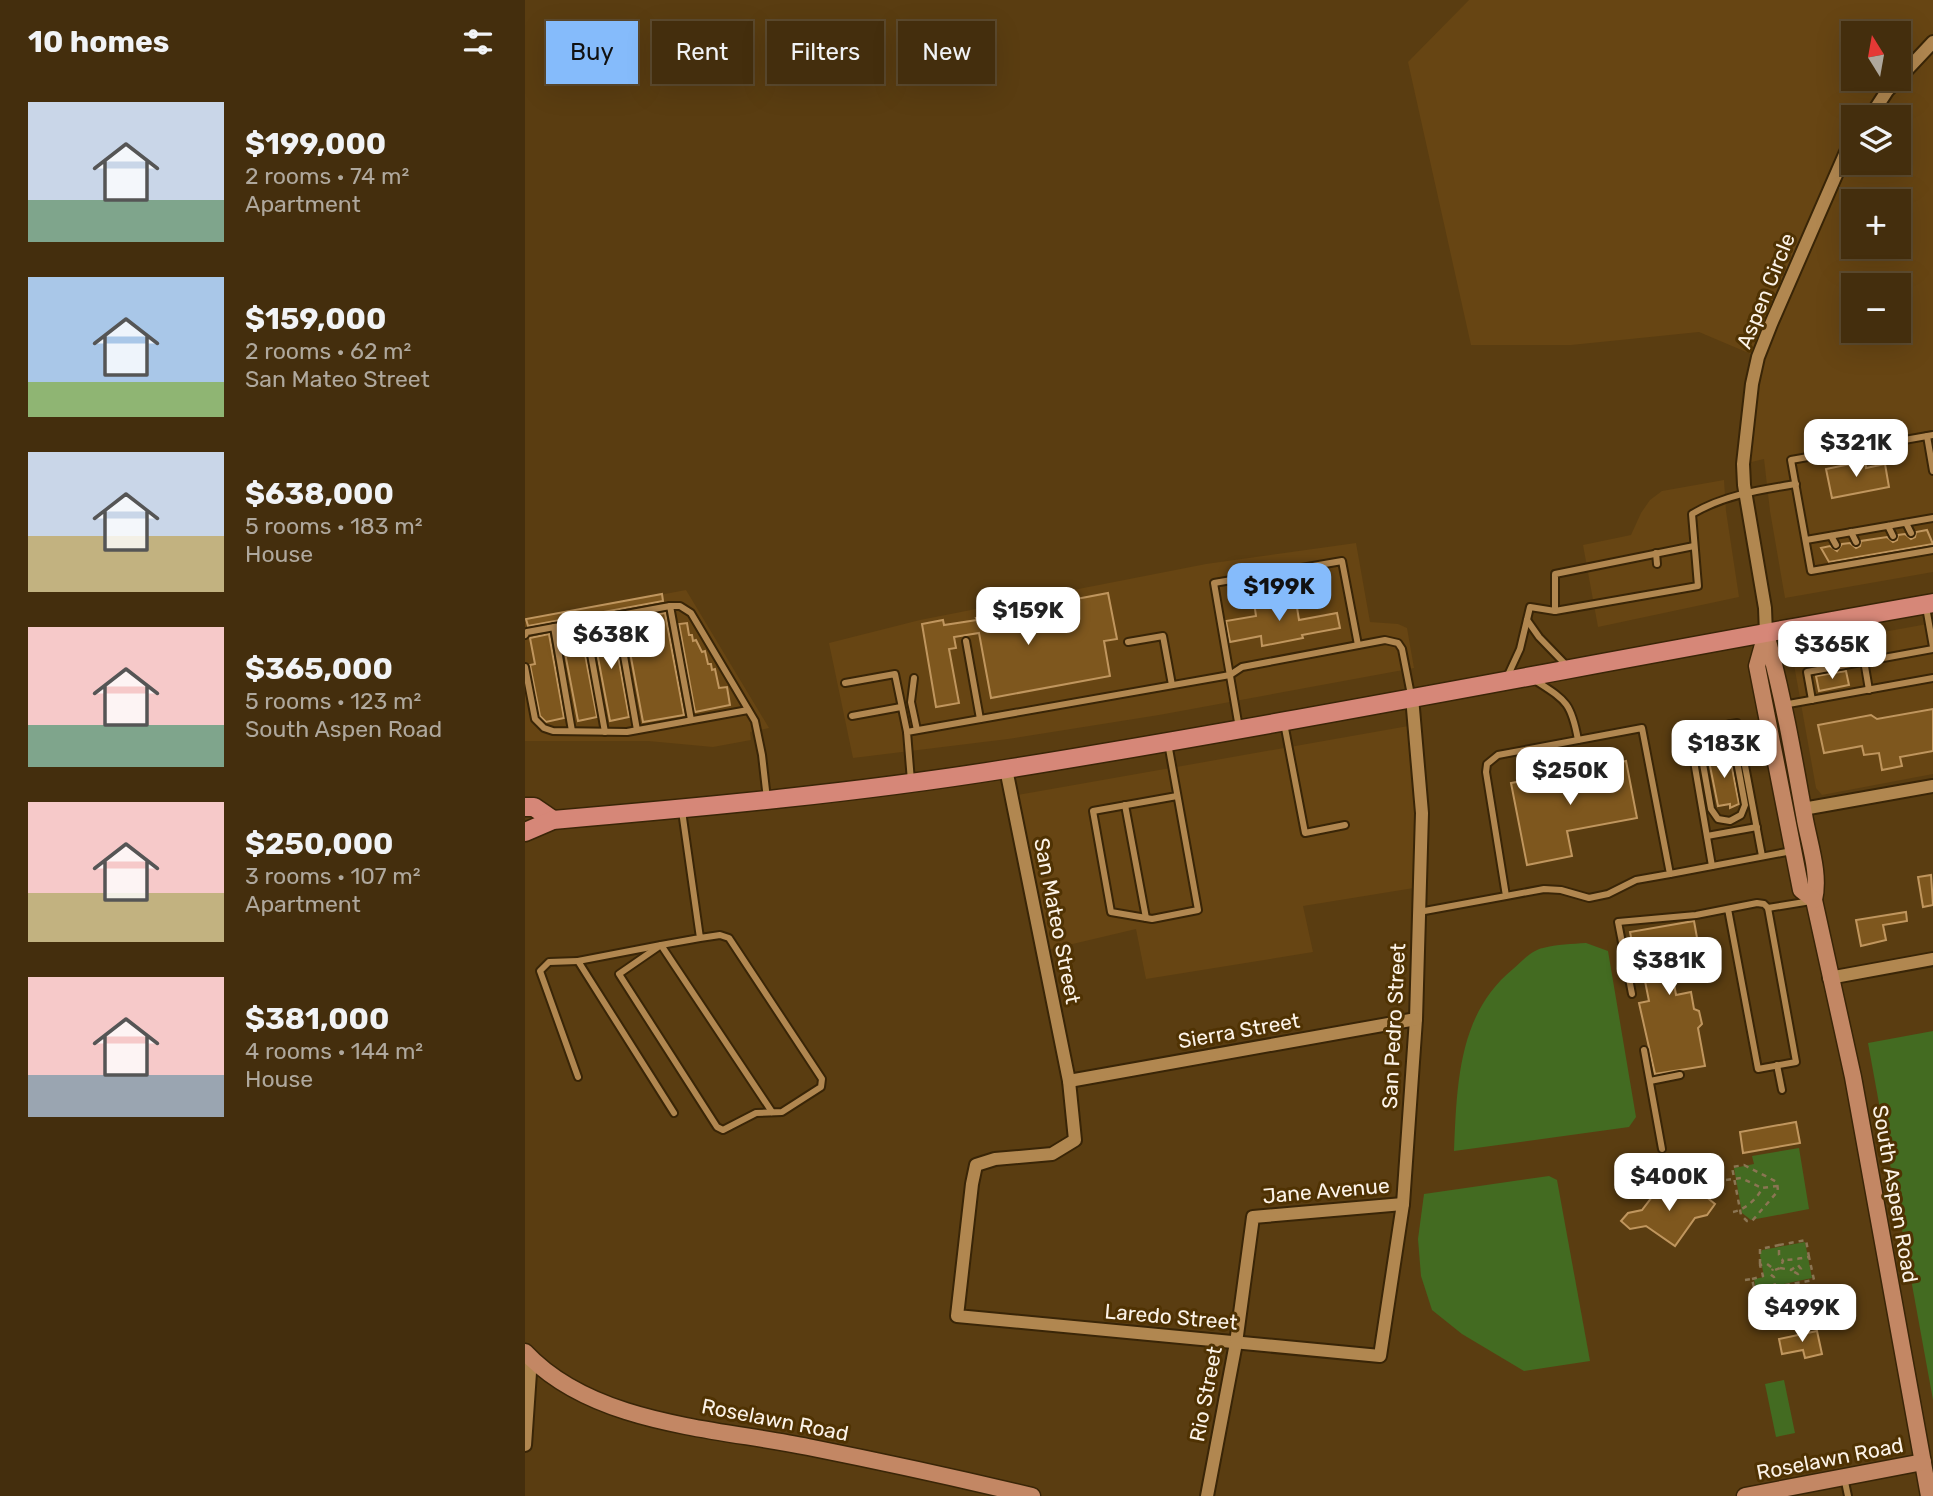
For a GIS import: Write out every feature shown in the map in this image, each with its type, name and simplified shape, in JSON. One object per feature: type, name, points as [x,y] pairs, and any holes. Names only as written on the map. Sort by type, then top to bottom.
[{"type":"main road","points":[[525,832],[553,820],[767,801],[1006,769],[1929,603]]},
{"type":"main road","points":[[525,807],[534,807],[553,820]]},
{"type":"street","points":[[1878,105],[1933,42]]},
{"type":"street","name":"Aspen Circle","points":[[1766,634],[1765,608],[1744,492],[1743,464],[1752,384],[1758,358],[1841,164]]},
{"type":"street","name":"South Aspen Road","points":[[1766,634],[1803,809],[1817,887],[1814,900],[1829,978],[1855,1091],[1928,1462],[1929,1496]]},
{"type":"street","name":"South Aspen Road","points":[[1766,634],[1757,666],[1801,890],[1814,900]]},
{"type":"street","name":"San Pedro Street","points":[[1380,1356],[1403,1204],[1416,1018],[1422,813],[1412,697]]},
{"type":"street","name":"San Mateo Street","points":[[957,1316],[976,1165],[995,1159],[1052,1154],[1076,1140],[1069,1081],[1006,769]]},
{"type":"street","points":[[1803,809],[1933,786]]},
{"type":"street","points":[[1829,978],[1933,959]]},
{"type":"street","name":"Sierra Street","points":[[1069,1081],[1416,1018]]},
{"type":"street","name":"Jane Avenue","points":[[1253,1217],[1403,1204]]},
{"type":"street","name":"Rio Street","points":[[1207,1496],[1236,1343],[1253,1217]]},
{"type":"street","name":"Laredo Street","points":[[957,1316],[1380,1356]]},
{"type":"street","points":[[525,1445],[528,1355]]},
{"type":"street","name":"Roselawn Road","points":[[528,1355],[567,1386],[633,1414],[926,1470],[1032,1496]]},
{"type":"street","name":"Roselawn Road","points":[[1745,1496],[1928,1462]]},
{"type":"lane","points":[[1933,471],[1930,435],[1791,460],[1811,571],[1880,556],[1933,550]]},
{"type":"lane","points":[[1506,680],[1513,667],[1531,607],[1555,611],[1698,586],[1692,514],[1710,503],[1744,492],[1796,484]]},
{"type":"lane","points":[[1806,540],[1933,518]]},
{"type":"lane","points":[[1906,523],[1911,533]]},
{"type":"lane","points":[[1888,526],[1893,536]]},
{"type":"lane","points":[[1869,529],[1873,539]]},
{"type":"lane","points":[[1851,532],[1856,542]]},
{"type":"lane","points":[[1831,536],[1836,545]]},
{"type":"lane","points":[[1555,611],[1555,574],[1694,546]]},
{"type":"lane","points":[[1656,553],[1657,564]]},
{"type":"lane","points":[[1638,557],[1640,567]]},
{"type":"lane","points":[[1239,729],[1214,583],[1342,561],[1358,645]]},
{"type":"lane","points":[[1621,561],[1622,570]]},
{"type":"lane","points":[[1606,564],[1607,572]]},
{"type":"lane","points":[[1585,568],[1587,577]]},
{"type":"lane","points":[[1660,584],[1661,593]]},
{"type":"lane","points":[[1644,586],[1645,596]]},
{"type":"lane","points":[[1626,590],[1627,599]]},
{"type":"lane","points":[[1610,593],[1611,602]]},
{"type":"lane","points":[[1590,597],[1591,606]]},
{"type":"lane","points":[[1812,700],[1807,673],[1933,648],[1929,603]]},
{"type":"lane","points":[[670,606],[691,720]]},
{"type":"lane","points":[[525,635],[527,632],[670,606],[680,606],[691,613],[755,721],[767,801]]},
{"type":"lane","points":[[617,616],[638,730]]},
{"type":"lane","points":[[1857,617],[1869,690]]},
{"type":"lane","points":[[1527,620],[1539,637],[1570,669]]},
{"type":"lane","points":[[585,621],[605,732]]},
{"type":"lane","points":[[554,627],[572,731]]},
{"type":"lane","points":[[1128,642],[1163,636],[1172,685]]},
{"type":"lane","points":[[907,732],[1230,675],[1242,667],[1385,640],[1398,643],[1402,649],[1412,697]]},
{"type":"lane","points":[[966,641],[979,719]]},
{"type":"lane","points":[[525,667],[535,719],[538,724],[553,731],[638,730],[748,710]]},
{"type":"lane","points":[[845,683],[895,674],[907,732],[911,783]]},
{"type":"lane","points":[[1529,676],[1562,698],[1570,707],[1578,740]]},
{"type":"lane","points":[[913,678],[911,702],[917,730]]},
{"type":"lane","points":[[1783,705],[1933,678]]},
{"type":"lane","points":[[852,716],[901,707]]},
{"type":"lane","points":[[1284,721],[1305,833],[1345,825]]},
{"type":"lane","points":[[1712,866],[1689,732],[1697,730],[1737,723],[1762,856]]},
{"type":"lane","points":[[1697,730],[1711,809],[1718,819],[1730,821],[1741,815],[1745,805],[1730,724]]},
{"type":"lane","points":[[1506,896],[1486,772],[1487,764],[1498,755],[1642,728],[1670,874]]},
{"type":"lane","points":[[1168,741],[1178,796],[1198,910],[1152,919],[1111,912],[1093,811],[1178,796]]},
{"type":"lane","points":[[1125,805],[1146,918]]},
{"type":"lane","points":[[682,809],[700,938]]},
{"type":"lane","points":[[1707,836],[1756,827]]},
{"type":"lane","points":[[1419,912],[1543,889],[1561,890],[1588,898],[1608,894],[1636,880],[1810,848]]},
{"type":"lane","points":[[1632,994],[1618,922],[1696,915],[1757,903],[1768,908],[1814,900]]},
{"type":"lane","points":[[1728,909],[1758,1069],[1796,1062],[1768,908]]},
{"type":"lane","points":[[578,1077],[540,971],[549,962],[577,961],[661,944],[720,935],[729,938],[822,1079],[821,1087],[782,1112],[756,1113],[723,1130],[717,1127],[619,974],[661,944]]},
{"type":"lane","points":[[661,944],[772,1112]]},
{"type":"lane","points":[[577,961],[674,1113]]},
{"type":"lane","points":[[1644,1050],[1662,1149]]},
{"type":"lane","points":[[1777,1065],[1782,1090]]},
{"type":"lane","points":[[1650,1081],[1680,1075]]},
{"type":"lane","points":[[1844,1477],[1847,1496]]},
{"type":"path","points":[[1744,1164],[1777,1182],[1778,1191],[1754,1221],[1747,1221],[1740,1210],[1734,1178],[1732,1167],[1744,1164]]},
{"type":"path","points":[[1727,1180],[1741,1178],[1762,1188],[1777,1186]]},
{"type":"path","points":[[1756,1187],[1758,1194]]},
{"type":"path","points":[[1733,1212],[1740,1210],[1762,1193],[1762,1188]]},
{"type":"path","points":[[1745,1280],[1763,1276],[1759,1249],[1806,1240],[1814,1280],[1755,1292],[1752,1279]]},
{"type":"path","points":[[1779,1245],[1782,1259],[1780,1268]]},
{"type":"path","points":[[1782,1259],[1792,1261],[1809,1257]]},
{"type":"path","points":[[1760,1265],[1767,1264],[1773,1269],[1791,1270]]},
{"type":"path","points":[[1773,1269],[1770,1274],[1774,1277],[1776,1287]]},
{"type":"shaded area","points":[[1469,0],[1933,0],[1933,572],[1785,598],[1764,459],[1743,464],[1758,357],[1699,332],[1571,345],[1471,345],[1408,62]]},
{"type":"shaded area","points":[[1724,480],[1739,597],[1598,627],[1583,545],[1631,535],[1650,500],[1662,491]]},
{"type":"shaded area","points":[[1356,543],[1370,622],[1398,624],[1407,628],[1414,668],[1159,715],[1008,739],[853,758],[829,643],[920,620],[1206,564]]},
{"type":"shaded area","points":[[686,590],[769,728],[750,732],[751,740],[713,747],[648,741],[525,741],[525,620]]},
{"type":"shaded area","points":[[1933,623],[1933,774],[1822,795],[1816,788],[1793,659],[1795,648]]},
{"type":"shaded area","points":[[1414,725],[1420,887],[1303,906],[1313,952],[1146,979],[1136,929],[1043,951],[1012,796]]},
{"type":"green space","points":[[1586,943],[1608,951],[1636,1117],[1629,1127],[1454,1151],[1459,1076],[1471,1029],[1481,1007],[1495,987],[1535,951]]},
{"type":"green space","points":[[1933,1031],[1933,1400],[1868,1043]]},
{"type":"green space","points":[[1799,1148],[1809,1209],[1751,1220],[1742,1213],[1734,1168],[1754,1164],[1752,1156]]},
{"type":"green space","points":[[1549,1176],[1557,1180],[1590,1361],[1524,1371],[1462,1334],[1432,1310],[1421,1276],[1418,1239],[1424,1194]]},
{"type":"green space","points":[[1805,1242],[1812,1278],[1756,1290],[1754,1279],[1764,1277],[1760,1255],[1762,1250]]},
{"type":"green space","points":[[1784,1380],[1795,1433],[1776,1437],[1765,1384]]},
{"type":"building","points":[[1865,461],[1866,468],[1885,464],[1889,487],[1832,498],[1826,469]]},
{"type":"building","points":[[1927,530],[1933,544],[1829,562],[1821,548],[1830,546],[1837,551],[1842,544],[1850,543],[1856,548],[1861,541],[1887,537],[1893,542],[1898,535],[1905,534],[1911,539],[1916,532]]},
{"type":"building","points":[[1108,593],[1117,639],[1104,641],[1110,676],[991,698],[979,633],[954,637],[956,648],[949,649],[959,703],[936,707],[922,624],[943,620],[944,625],[977,620],[976,618]]},
{"type":"building","points":[[662,594],[663,601],[528,626],[526,619]]},
{"type":"building","points":[[1295,595],[1299,620],[1337,613],[1340,628],[1262,646],[1261,636],[1230,642],[1226,621],[1256,616],[1254,602]]},
{"type":"building","points":[[665,613],[684,715],[643,722],[624,620]]},
{"type":"building","points":[[612,622],[629,717],[610,721],[592,626]]},
{"type":"building","points":[[687,623],[689,635],[692,635],[693,641],[696,640],[702,652],[705,651],[712,670],[715,669],[719,688],[727,687],[730,705],[695,712],[679,624]]},
{"type":"building","points":[[580,628],[597,717],[578,721],[561,632]]},
{"type":"building","points":[[549,634],[564,718],[546,722],[540,716],[530,665],[535,664],[530,638]]},
{"type":"building","points":[[1846,671],[1849,685],[1819,691],[1816,676]]},
{"type":"building","points":[[1933,709],[1933,751],[1900,757],[1902,766],[1882,770],[1879,753],[1864,755],[1862,746],[1824,753],[1818,725],[1871,715],[1877,719]]},
{"type":"building","points":[[1729,752],[1739,804],[1730,808],[1730,804],[1718,806],[1708,756]]},
{"type":"building","points":[[1626,761],[1637,818],[1567,831],[1572,856],[1527,865],[1511,783]]},
{"type":"building","points":[[1931,875],[1933,905],[1923,907],[1918,877]]},
{"type":"building","points":[[1906,912],[1907,921],[1883,925],[1886,940],[1861,946],[1856,920]]},
{"type":"building","points":[[1694,921],[1701,960],[1671,966],[1676,995],[1691,992],[1694,1009],[1699,1011],[1702,1024],[1698,1028],[1705,1066],[1655,1074],[1639,1003],[1649,1001],[1643,971],[1638,972],[1630,932]]},
{"type":"building","points":[[1796,1122],[1800,1143],[1743,1153],[1740,1132]]},
{"type":"building","points":[[1665,1180],[1690,1198],[1704,1195],[1715,1204],[1707,1215],[1695,1218],[1675,1246],[1646,1226],[1630,1229],[1621,1221],[1628,1213],[1642,1210]]},
{"type":"building","points":[[1817,1331],[1822,1354],[1805,1358],[1803,1350],[1782,1354],[1779,1339]]}]
